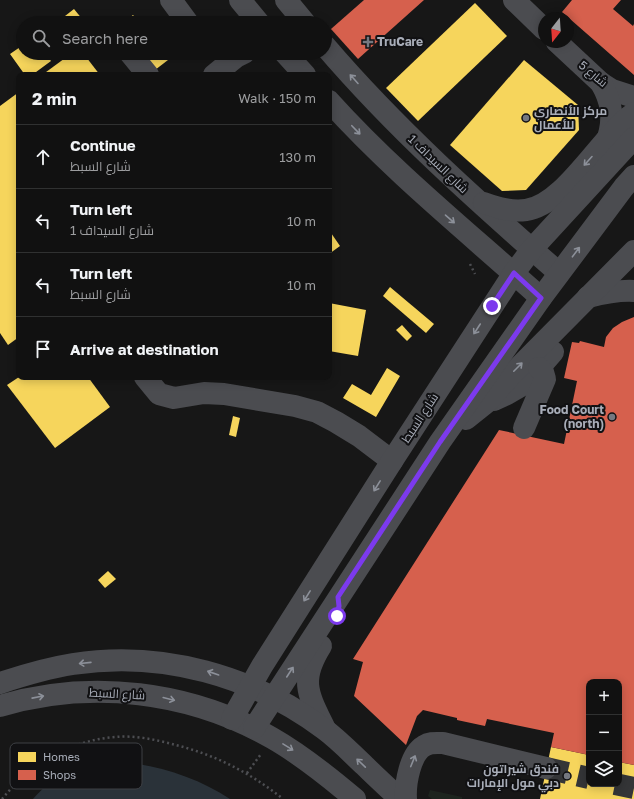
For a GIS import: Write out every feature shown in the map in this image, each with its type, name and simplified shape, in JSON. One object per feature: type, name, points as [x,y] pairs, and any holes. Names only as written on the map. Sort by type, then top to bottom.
[{"type":"street","points":[[170,0],[183,16]]},
{"type":"street","points":[[286,0],[299,16]]},
{"type":"street","points":[[514,0],[538,23]]},
{"type":"street","name":"شارع 5","points":[[563,48],[601,83],[612,90],[634,97]]},
{"type":"street","name":"شارع السيداف 1","points":[[332,54],[394,122],[478,202],[559,274]]},
{"type":"street","points":[[136,60],[146,72]]},
{"type":"street","points":[[291,60],[302,72]]},
{"type":"street","points":[[601,83],[612,111],[612,125],[608,138]]},
{"type":"street","points":[[332,104],[406,179],[541,298]]},
{"type":"street","points":[[478,202],[498,208],[512,210],[526,210],[543,205],[556,195],[621,124],[634,113]]},
{"type":"street","name":"شارع السبط","points":[[232,719],[250,687],[392,461],[514,273],[532,249],[634,138]]},
{"type":"street","points":[[255,739],[274,698],[338,597],[440,442],[541,298],[631,182]]},
{"type":"street","points":[[440,442],[486,403],[514,372],[634,251]]},
{"type":"street","points":[[486,403],[520,387],[561,343],[582,303],[605,292],[634,291]]},
{"type":"street","points":[[524,428],[545,379],[544,372],[538,368]]},
{"type":"street","points":[[148,380],[159,394],[174,398],[204,394],[224,394],[312,410],[359,436],[392,461]]},
{"type":"street","points":[[325,730],[310,700],[307,686],[308,675],[310,665],[315,655],[334,624],[339,606],[338,597]]},
{"type":"street","points":[[0,683],[48,669],[101,661],[127,660],[154,662],[180,665],[206,671],[250,687],[290,706],[325,730],[400,799]]},
{"type":"street","name":"شارع السبط","points":[[0,706],[44,696],[73,692],[110,692],[161,697],[195,706],[232,719],[255,739],[296,752],[355,799]]},
{"type":"street","points":[[406,799],[407,783],[417,752],[424,746],[433,742],[443,743],[546,768]]},
{"type":"path","points":[[81,743],[117,737],[140,738],[164,742],[210,755],[247,773],[283,799]]},
{"type":"path","points":[[255,739],[262,752]]},
{"type":"path","points":[[2,799],[11,789]]},
{"type":"shaded area","points":[[142,765],[162,769],[197,781],[230,799],[33,799],[42,790],[142,789]]},
{"type":"shaded area","points":[[430,790],[462,797],[462,799],[432,799],[428,796]]},
{"type":"building: Homes","points":[[475,3],[507,36],[418,121],[386,88]]},
{"type":"building: Homes","points":[[74,9],[80,16],[65,16]]},
{"type":"building: Homes","points":[[16,50],[16,60],[51,61],[36,72],[23,72],[10,54]]},
{"type":"building: Homes","points":[[62,60],[88,60],[98,72],[46,72]]},
{"type":"building: Homes","points":[[147,60],[168,60],[155,70]]},
{"type":"building: Homes","name":"مركز الأنصاري للأعمال","points":[[524,60],[578,105],[579,130],[526,190],[502,191],[450,145]]},
{"type":"building: Homes","points":[[16,94],[16,339],[8,345],[0,333],[0,106]]},
{"type":"building: Homes","points":[[332,234],[340,246],[332,252]]},
{"type":"building: Homes","points":[[390,287],[434,324],[426,333],[383,296]]},
{"type":"building: Homes","points":[[332,304],[366,310],[358,356],[332,352]]},
{"type":"building: Homes","points":[[402,325],[412,336],[407,341],[396,330]]},
{"type":"building: Homes","points":[[387,368],[400,376],[376,417],[343,398],[352,384],[371,395]]},
{"type":"building: Homes","points":[[16,379],[90,380],[110,407],[55,448],[7,385]]},
{"type":"building: Homes","points":[[233,416],[240,418],[236,437],[229,435]]},
{"type":"building: Homes","points":[[108,571],[116,579],[105,588],[98,580]]},
{"type":"building: Homes","name":"فندق شيراتون دبي مول الإمارات","points":[[551,747],[586,754],[586,787],[622,787],[622,763],[634,765],[634,799],[540,799]]},
{"type":"building: Shops","points":[[364,0],[424,0],[358,59],[332,30],[332,28]]},
{"type":"building: Shops","points":[[572,0],[621,0],[613,9],[633,26],[634,24],[634,75],[574,22],[574,12],[562,12]]},
{"type":"building: Shops","points":[[634,317],[634,765],[622,763],[622,679],[586,679],[586,754],[551,747],[554,733],[487,719],[485,726],[423,710],[417,716],[406,745],[354,696],[363,662],[353,659],[499,430],[564,444],[577,381],[564,378],[572,342],[579,343],[580,341],[604,347],[606,337],[613,328]]},
{"type":"tunnel","points":[[546,768],[586,777]]},
{"type":"tunnel","points":[[622,785],[634,788]]},
{"type":"place","name":"TruCare","points":[[368,42]]},
{"type":"place","name":"مركز الأنصاري للأعمال","points":[[526,118]]},
{"type":"place","name":"Food Court (north)","points":[[612,417]]},
{"type":"place","name":"فندق شيراتون دبي مول الإمارات","points":[[567,776]]},
{"type":"route","points":[[337,616],[339,606],[338,597],[440,442],[541,298],[514,273],[492,306]]}]
